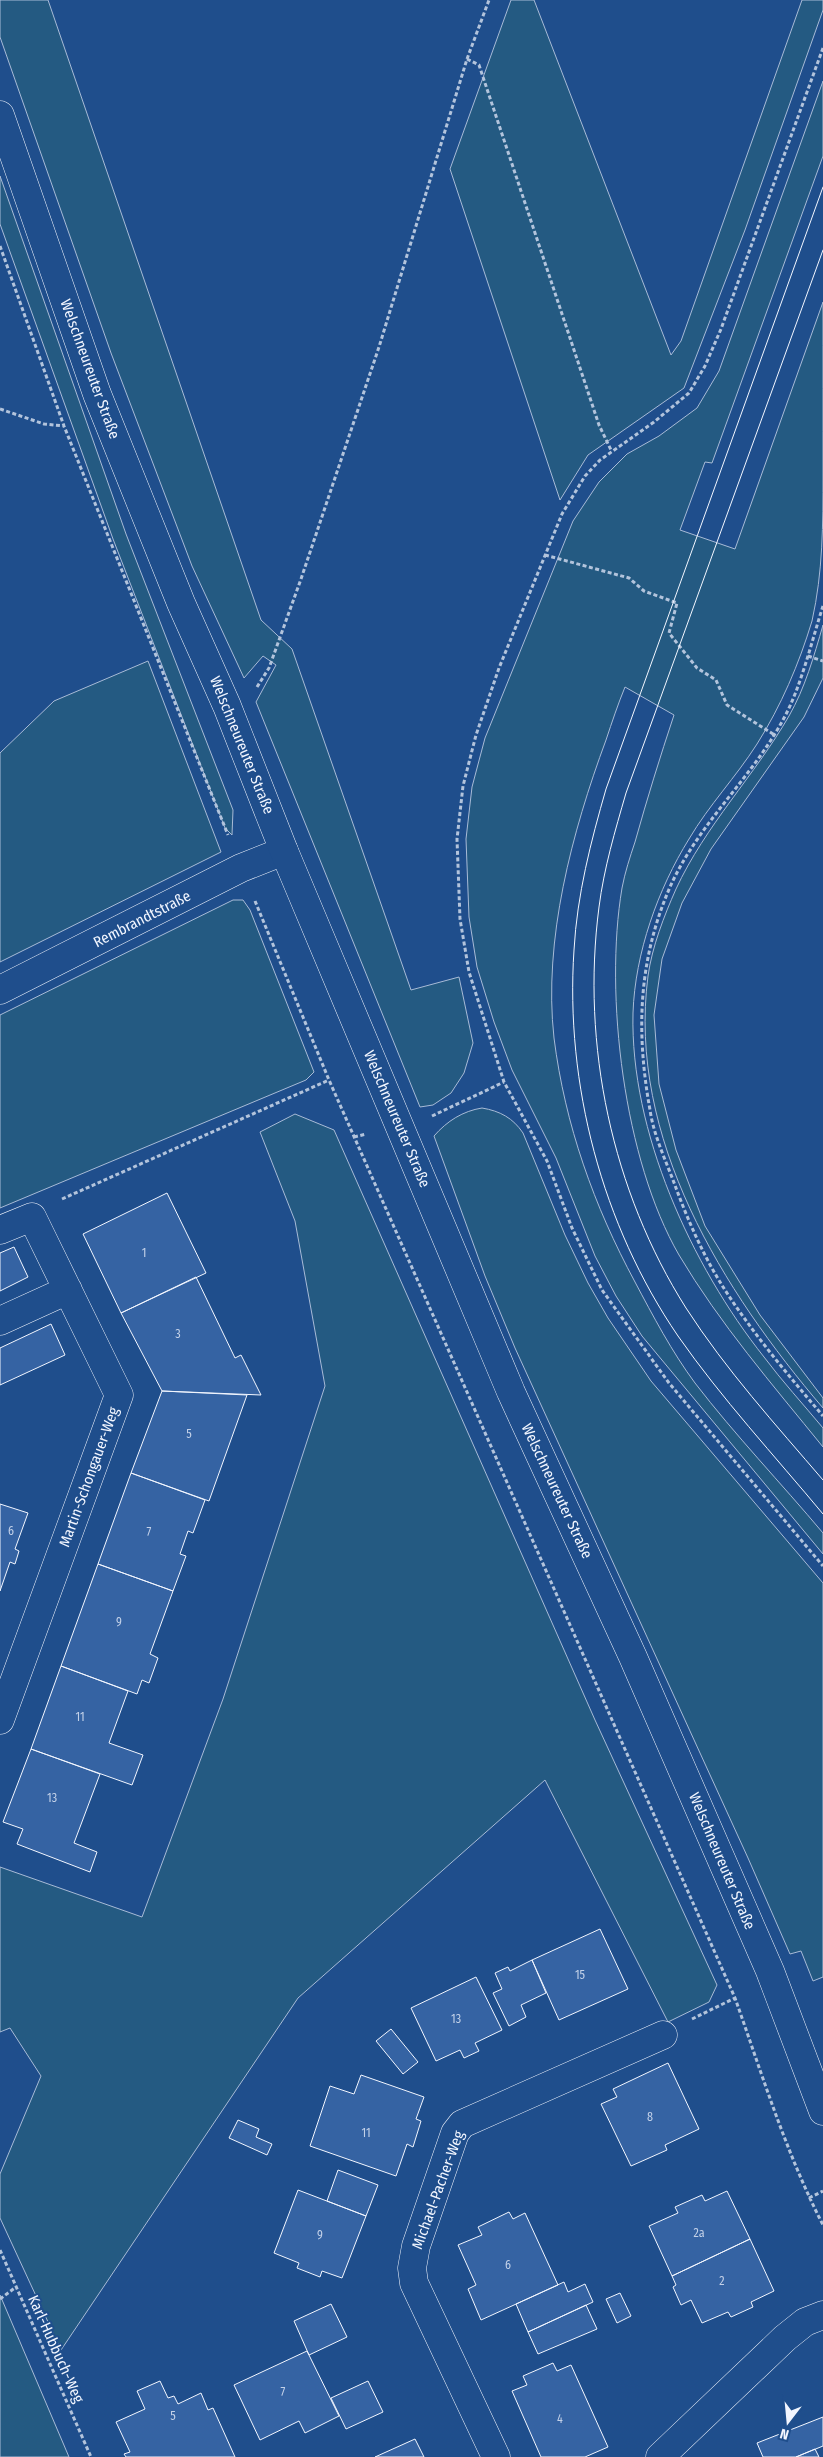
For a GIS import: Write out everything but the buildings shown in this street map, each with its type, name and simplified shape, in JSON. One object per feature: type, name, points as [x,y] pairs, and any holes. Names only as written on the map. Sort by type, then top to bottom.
[{"type":"main road","name":"Welschneureuter Straße","points":[[0,115],[97,394],[181,603],[227,706],[284,851],[511,1392],[634,1657],[770,1971],[823,2111]]},
{"type":"main road","name":"Rembrandtstraße","points":[[0,990],[241,868],[284,851]]},
{"type":"main road","name":"Martin-Schongauer-Weg","points":[[0,1230],[32,1217],[119,1395],[0,1720]]},
{"type":"main road","points":[[0,1321],[68,1290]]},
{"type":"main road","name":"Michael-Pacher-Weg","points":[[496,2457],[414,2283],[412,2268],[416,2246],[455,2133],[462,2124],[663,2035]]},
{"type":"main road","points":[[660,2457],[785,2338],[805,2322],[823,2315]]},
{"type":"path","points":[[227,706],[256,688],[269,668],[379,347],[467,59],[489,0]]},
{"type":"path","points":[[823,48],[721,329],[705,366],[689,393],[654,422],[611,450],[585,476],[562,514],[499,668],[476,735],[463,786],[457,839],[460,919],[469,972],[504,1082],[547,1161],[572,1228],[607,1298],[669,1384],[823,1566]]},
{"type":"path","points":[[467,59],[479,65],[599,425],[611,450]]},
{"type":"path","points":[[0,246],[64,426],[328,1080],[735,1998],[779,2121],[809,2198],[823,2225]]},
{"type":"path","points":[[0,409],[44,424],[64,426]]},
{"type":"path","points":[[545,555],[629,578],[644,591],[676,603],[669,633],[697,668],[716,680],[727,705],[773,734]]},
{"type":"path","points":[[823,606],[808,656],[784,717],[753,765],[695,841],[670,887],[648,949],[641,997],[642,1046],[650,1112],[688,1222],[724,1290],[782,1368],[823,1416]]},
{"type":"path","points":[[808,656],[823,661]]},
{"type":"path","points":[[53,1203],[328,1080]]},
{"type":"path","points":[[400,1126],[434,1115],[504,1082]]},
{"type":"path","points":[[663,2035],[735,1998]]},
{"type":"path","points":[[809,2198],[823,2191]]},
{"type":"path","name":"Karl-Hubbuch-Weg","points":[[0,2250],[91,2457]]},
{"type":"path","points":[[0,2299],[16,2287]]},
{"type":"shaded area","points":[[0,0],[48,0],[261,620],[292,649],[411,990],[459,977],[473,1043],[464,1073],[451,1093],[433,1105],[420,1107],[256,702],[276,665],[263,656],[244,678],[192,566],[111,353],[0,37]]},
{"type":"shaded area","points":[[511,0],[534,0],[671,355],[681,341],[802,0],[823,0],[823,10],[745,230],[684,388],[588,455],[560,500],[450,169]]},
{"type":"shaded area","points":[[823,81],[823,156],[712,463],[705,462],[680,530],[735,549],[823,302],[823,493],[820,566],[816,603],[812,621],[789,684],[766,730],[697,827],[667,879],[643,945],[638,968],[633,1013],[635,1058],[642,1104],[654,1149],[670,1195],[712,1281],[737,1321],[771,1366],[823,1428],[823,1447],[747,1353],[695,1280],[679,1255],[660,1216],[644,1173],[632,1125],[623,1076],[618,1026],[617,931],[626,870],[674,715],[625,687],[582,812],[563,887],[553,963],[552,1001],[554,1038],[559,1070],[574,1133],[594,1194],[620,1253],[663,1334],[695,1383],[823,1533],[823,1554],[642,1336],[616,1296],[595,1256],[556,1158],[512,1070],[494,1022],[477,967],[469,917],[466,839],[472,787],[485,738],[573,521],[599,482],[627,454],[659,436],[697,408],[719,371]]},
{"type":"shaded area","points":[[0,176],[126,534],[233,810],[232,835],[225,828],[113,539],[0,224]]},
{"type":"shaded area","points":[[823,625],[823,678],[804,717],[711,849],[682,903],[662,959],[654,1015],[659,1084],[676,1150],[705,1226],[760,1315],[823,1398],[823,1408],[751,1314],[718,1263],[690,1209],[668,1153],[652,1095],[645,1036],[648,976],[652,954],[676,889],[701,844],[776,738],[789,716],[813,660]]},
{"type":"shaded area","points":[[148,661],[221,852],[0,962],[0,753],[54,701]]},
{"type":"shaded area","points":[[233,900],[243,900],[250,910],[314,1072],[306,1080],[0,1208],[0,1015]]},
{"type":"shaded area","points":[[482,1108],[506,1116],[523,1133],[565,1235],[588,1283],[608,1318],[651,1381],[823,1583],[823,1977],[813,1981],[801,1951],[790,1954],[515,1348],[485,1276],[434,1136],[456,1117]]},
{"type":"shaded area","points":[[295,1114],[334,1130],[595,1720],[717,1985],[709,2002],[668,2022],[545,1780],[298,1998],[61,2350],[0,2218],[0,2174],[41,2076],[10,2028],[0,2032],[0,1867],[142,1917],[223,1699],[325,1386],[295,1221],[260,1132]]},
{"type":"shaded area","points":[[0,2295],[69,2457],[0,2457]]},
{"type":"tram line","points":[[823,187],[606,789],[581,889],[574,950],[573,1001],[576,1051],[583,1102],[594,1152],[609,1200],[628,1248],[651,1293],[678,1336],[730,1404],[823,1514]]},
{"type":"tram line","points":[[823,250],[626,793],[604,878],[599,907],[595,959],[595,1011],[599,1064],[608,1115],[621,1166],[639,1215],[660,1263],[701,1331],[752,1397],[823,1480]]}]
